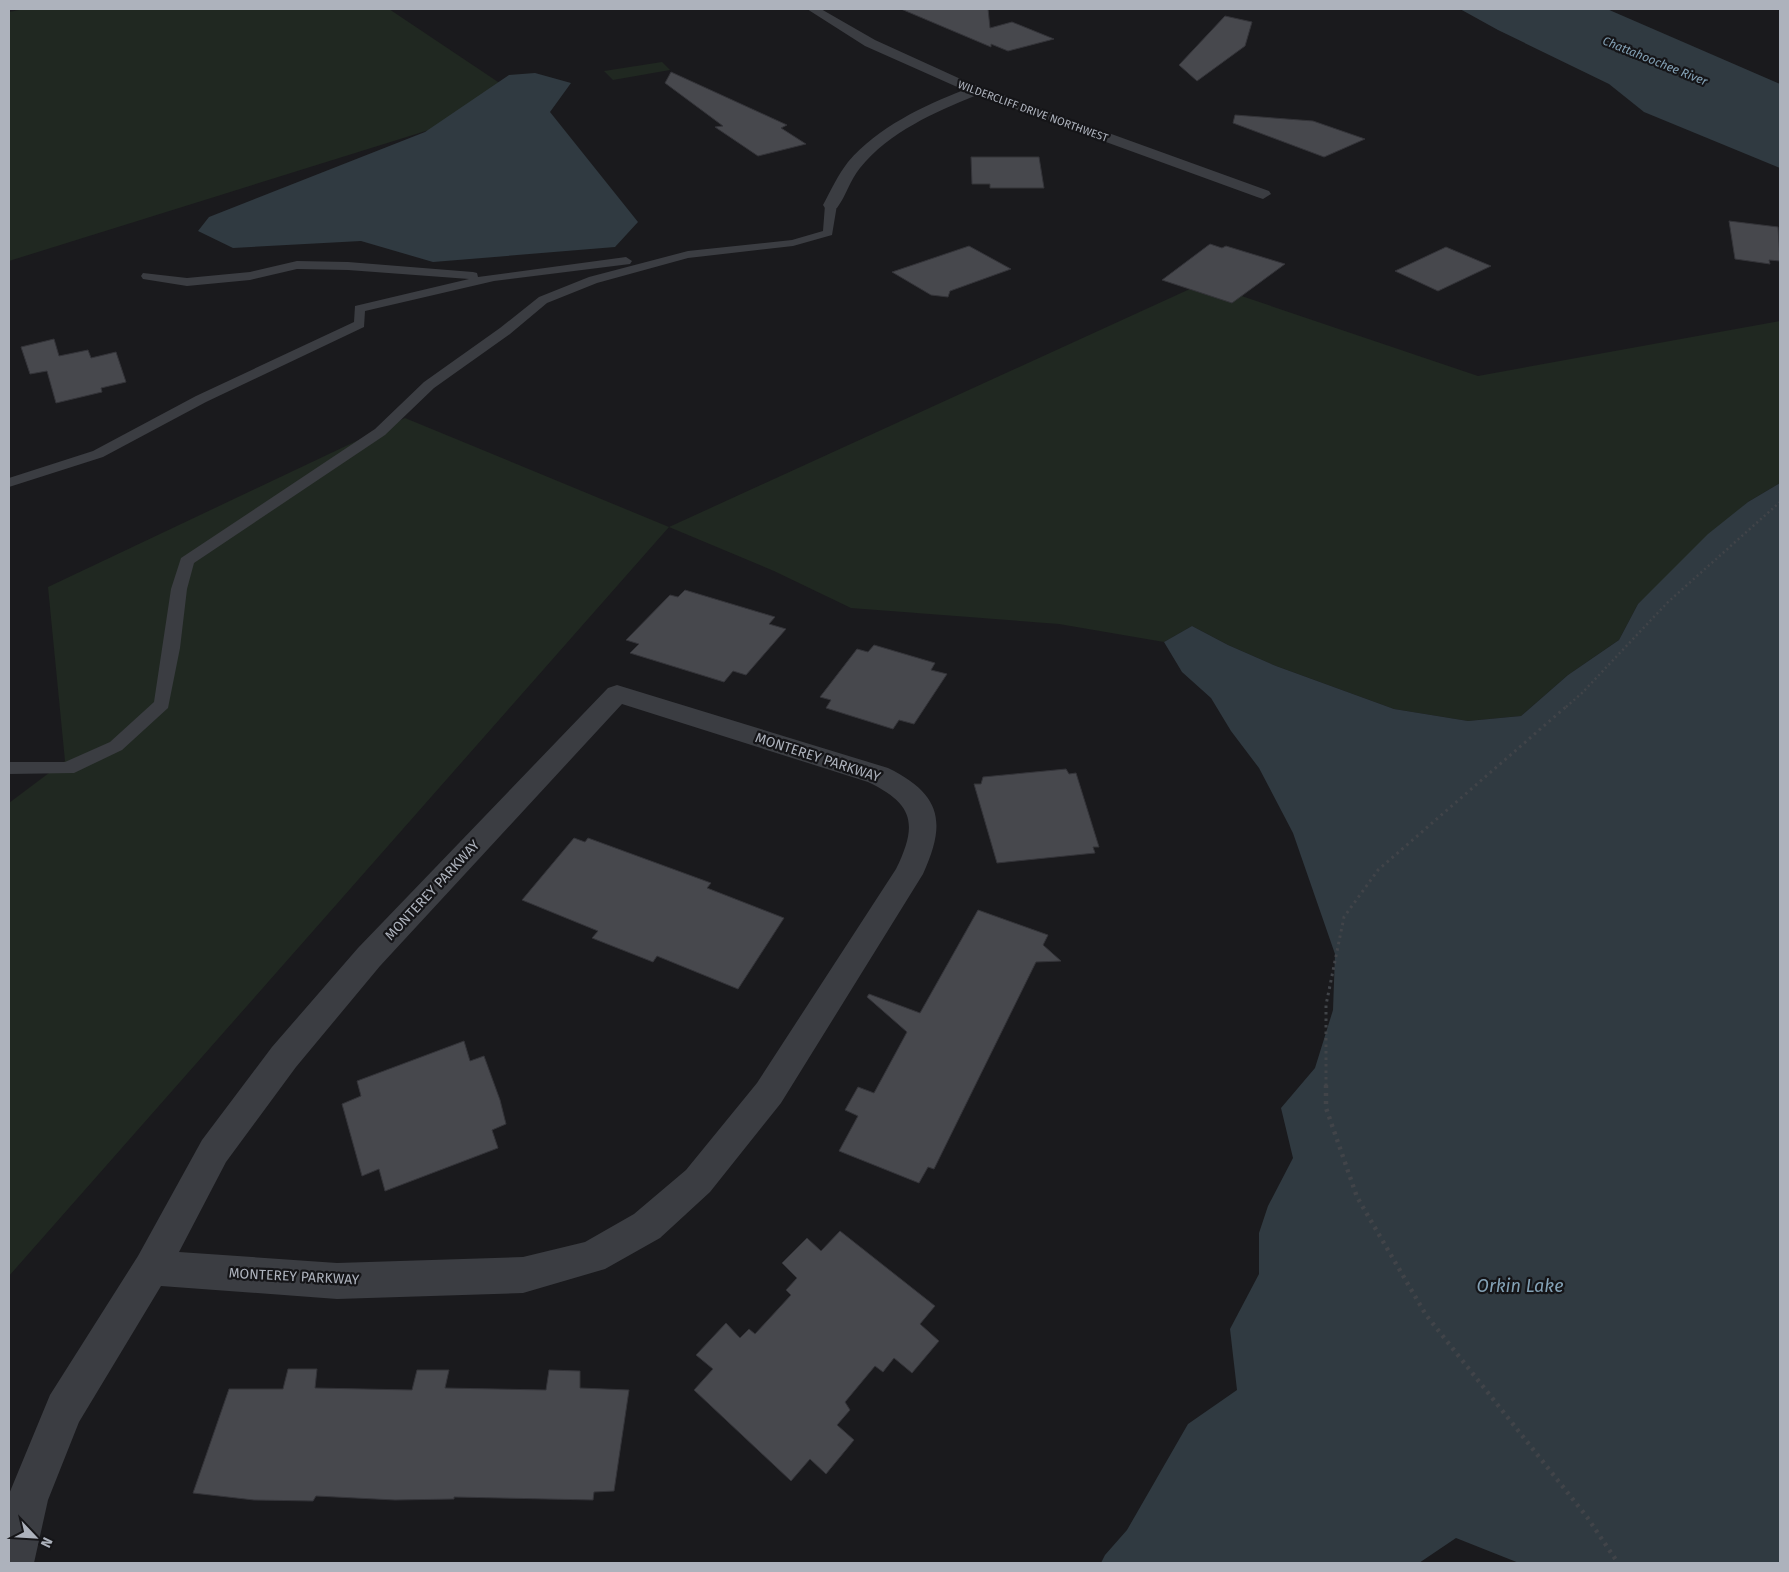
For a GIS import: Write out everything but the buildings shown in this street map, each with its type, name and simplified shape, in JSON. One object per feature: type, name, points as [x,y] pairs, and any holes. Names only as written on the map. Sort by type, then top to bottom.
[{"type":"street","name":"WILDERCLIFF DRIVE NORTHWEST","points":[[813,9],[843,29],[888,53],[975,91],[1263,194]]},
{"type":"street","points":[[831,205],[854,165],[876,143],[952,99],[975,91]]},
{"type":"street","name":"MONTEREY PARKWAY","points":[[13,1563],[27,1500],[64,1409],[151,1268],[214,1151],[284,1057],[369,957],[617,694],[878,775],[902,788],[919,807],[923,826],[921,847],[908,874],[768,1093],[698,1181],[647,1226],[592,1257],[523,1275],[337,1281],[151,1268]]},
{"type":"lane","points":[[9,483],[98,454],[202,399],[360,324],[359,309],[494,277],[793,243],[828,233],[831,205]]},
{"type":"lane","points":[[9,768],[67,768],[116,746],[162,704],[172,648],[179,589],[187,561],[380,432],[429,385],[505,331],[542,300],[593,280],[688,254]]},
{"type":"lane","points":[[147,276],[187,282],[250,276],[297,265],[348,266],[494,277]]},
{"type":"path","points":[[1618,1563],[1587,1517],[1426,1315],[1357,1197],[1326,1108],[1326,1005],[1344,917],[1378,870],[1582,693],[1668,602],[1780,502]]},
{"type":"shaded area","points":[[24,9],[389,9],[525,100],[9,261],[9,12]]},
{"type":"shaded area","points":[[662,62],[670,70],[613,80],[604,71]]},
{"type":"shaded area","points":[[1203,283],[1478,376],[1780,321],[1780,483],[1748,502],[1638,604],[1619,640],[1568,675],[1521,716],[1468,721],[1394,709],[1276,666],[1228,645],[1192,626],[1164,642],[1059,624],[851,608],[774,571],[669,527]]},
{"type":"shaded area","points":[[405,418],[669,527],[9,1276],[9,803],[65,761],[48,587]]},
{"type":"water","name":"Chattahoochee River","points":[[1460,9],[1607,9],[1780,84],[1780,168],[1644,112],[1609,84],[1498,30]]},
{"type":"water","points":[[535,73],[571,83],[550,112],[638,222],[615,247],[433,262],[361,241],[233,248],[198,231],[209,217],[425,132],[509,75]]},
{"type":"water","name":"Orkin Lake","points":[[1780,483],[1780,1563],[1519,1563],[1456,1538],[1419,1563],[1101,1563],[1105,1555],[1127,1530],[1188,1424],[1237,1390],[1230,1329],[1259,1274],[1259,1233],[1268,1206],[1293,1158],[1281,1108],[1315,1068],[1333,1010],[1335,954],[1293,833],[1259,768],[1231,731],[1211,698],[1182,672],[1164,642],[1192,626],[1228,645],[1276,666],[1394,709],[1468,721],[1521,716],[1568,675],[1619,640],[1638,604],[1708,534],[1748,502]]}]
